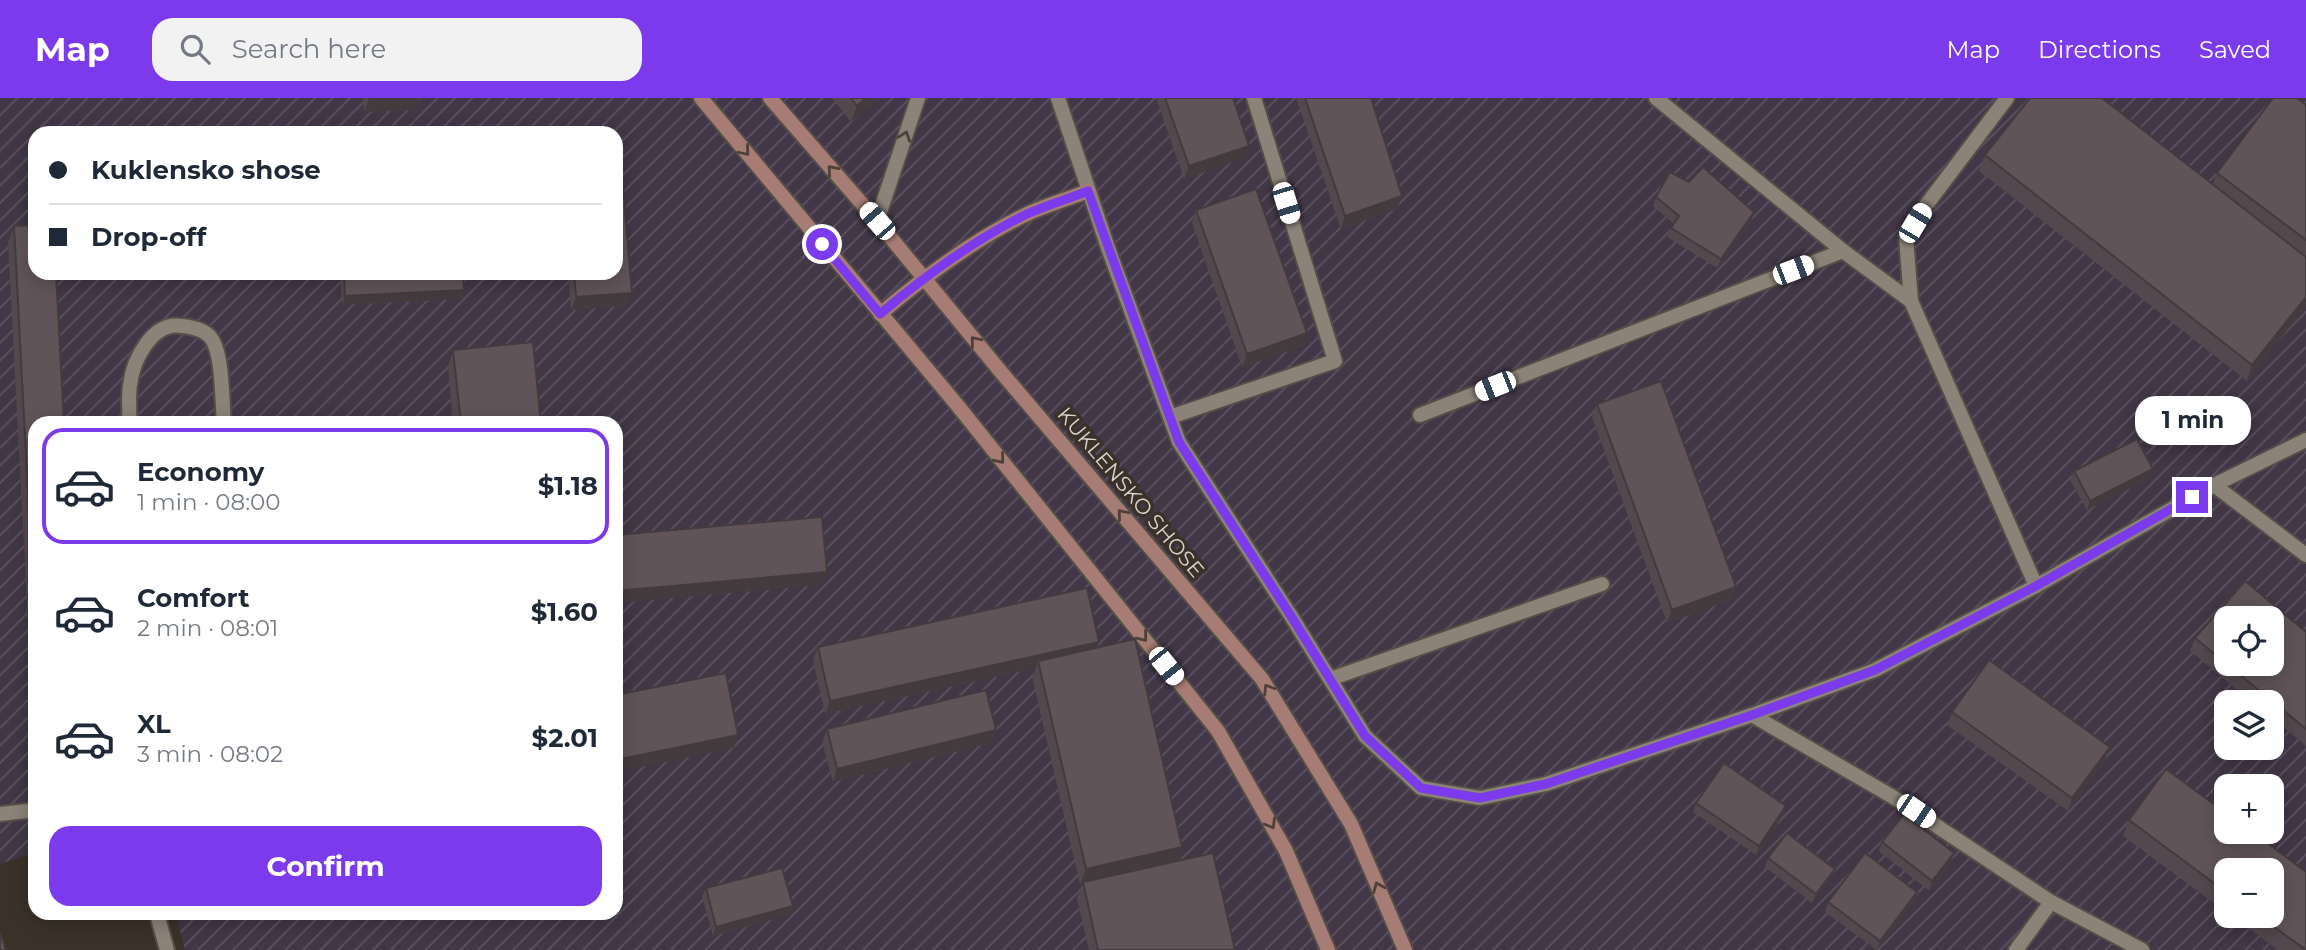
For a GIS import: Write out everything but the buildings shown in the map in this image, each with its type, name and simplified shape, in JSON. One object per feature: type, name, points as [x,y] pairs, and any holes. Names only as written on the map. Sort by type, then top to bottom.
[{"type":"main road","points":[[701,98],[958,406],[1218,732],[1286,851],[1328,950]]},
{"type":"main road","name":"KUKLENSKO SHOSE","points":[[770,98],[877,221],[1008,381],[1262,679],[1351,824],[1405,950]]},
{"type":"main road","points":[[880,314],[924,277],[979,242],[1028,214],[1088,191]]},
{"type":"street","points":[[877,221],[918,98]]},
{"type":"street","points":[[1058,98],[1088,191],[1179,442],[1365,736],[1421,788],[1480,798],[1546,784],[1752,715],[1875,670],[2036,586],[2214,485],[2306,440]]},
{"type":"street","points":[[1170,417],[1335,361],[1254,98]]},
{"type":"street","points":[[1656,98],[1843,251],[1912,301]]},
{"type":"street","points":[[2007,98],[1924,208],[1906,237],[1912,301],[2036,586]]},
{"type":"street","points":[[1420,415],[1843,251]]},
{"type":"street","points":[[129,416],[130,383],[140,354],[151,336],[174,324],[194,327],[211,337],[219,359],[223,416]]},
{"type":"street","points":[[2214,485],[2306,555]]},
{"type":"street","points":[[1330,679],[1602,584]]},
{"type":"street","points":[[1752,715],[1893,797],[2051,902],[2142,950]]},
{"type":"street","points":[[0,814],[28,811]]},
{"type":"street","points":[[2017,950],[2051,902]]},
{"type":"street","points":[[159,920],[167,950]]},
{"type":"shaded area","points":[[0,98],[2306,98],[2306,950],[185,950],[178,920],[623,920],[623,416],[28,416],[28,854],[0,864]]},
{"type":"route","points":[[822,244],[880,314],[924,277],[979,242],[1028,214],[1088,191],[1179,442],[1365,736],[1421,788],[1480,798],[1546,784],[1752,715],[1875,670],[2036,586],[2192,497]]}]
